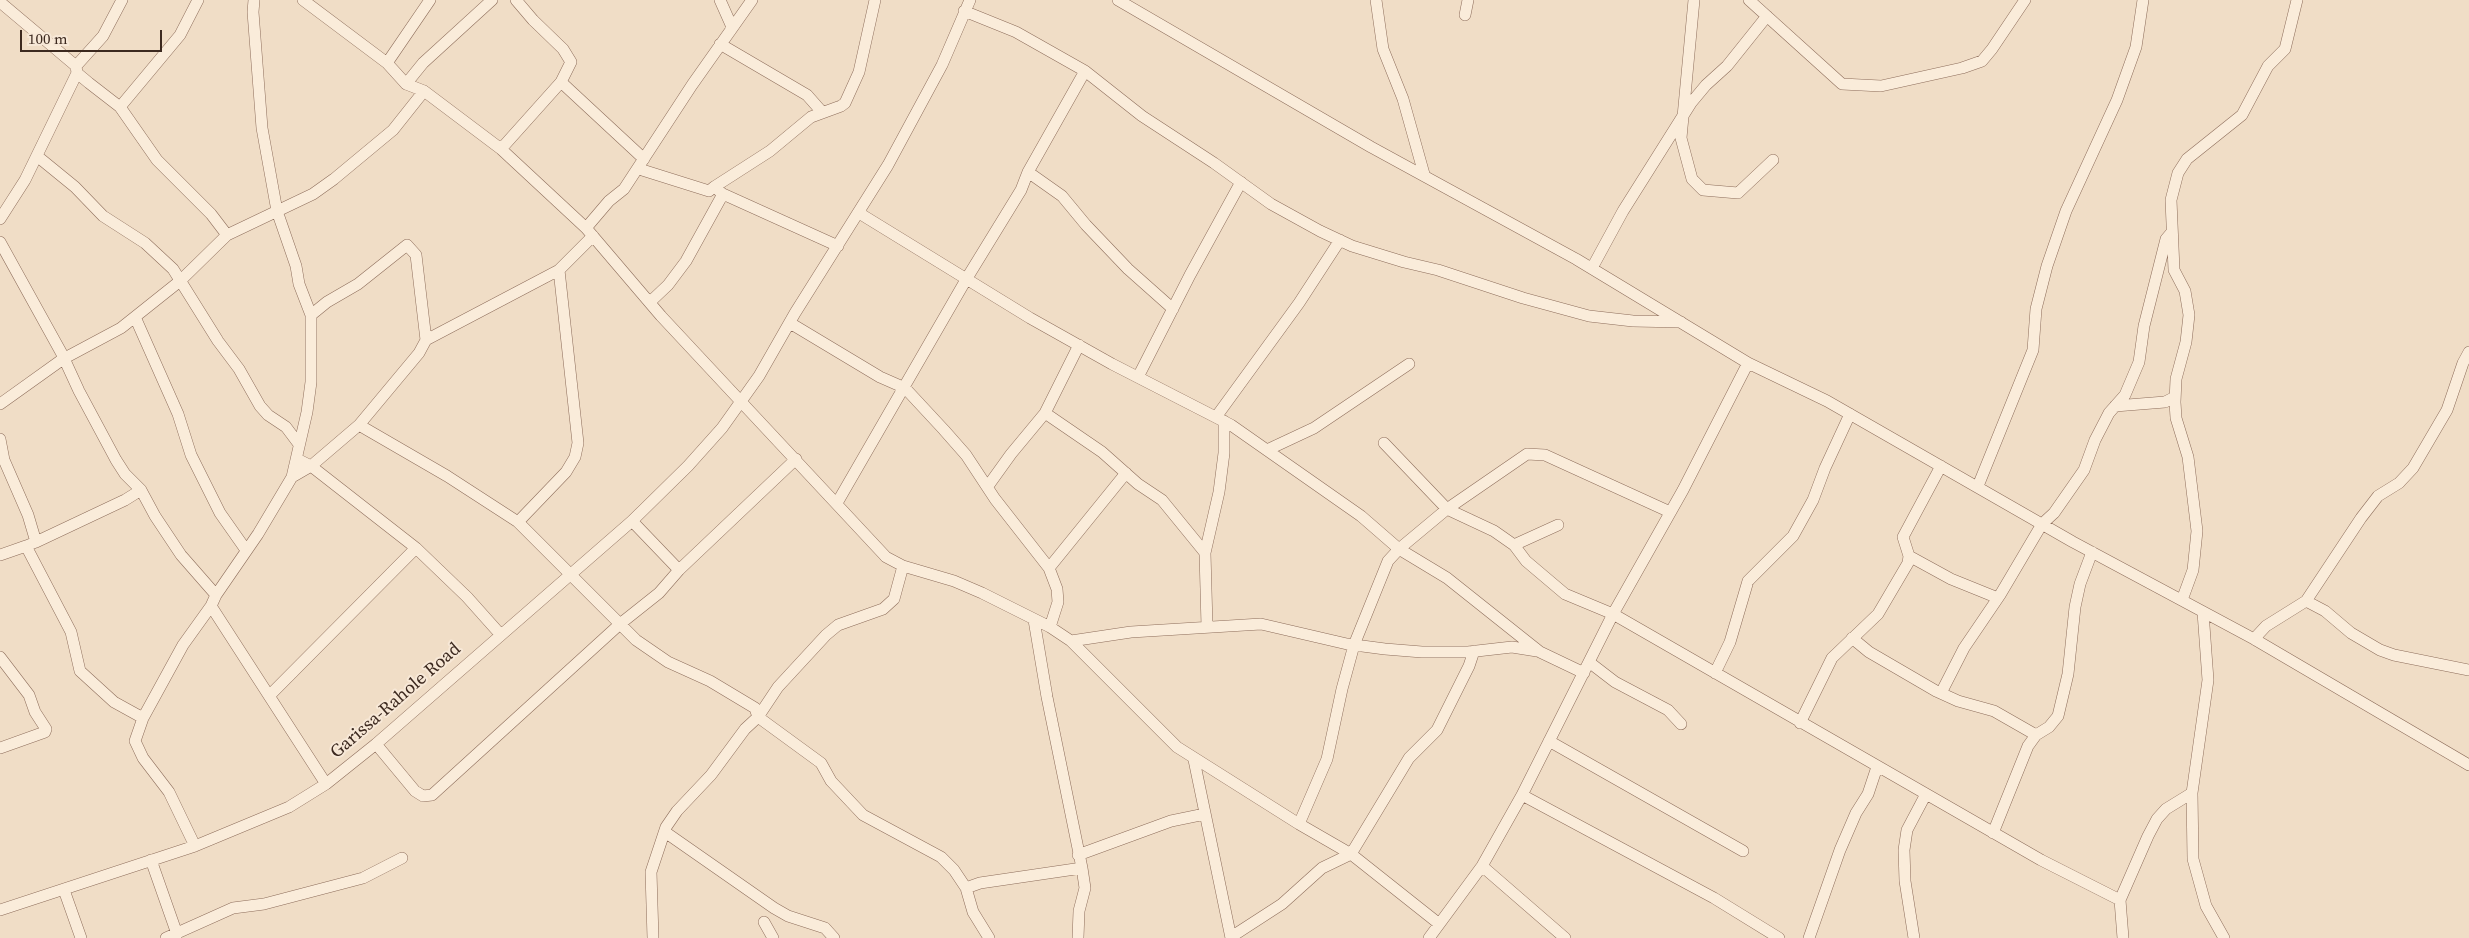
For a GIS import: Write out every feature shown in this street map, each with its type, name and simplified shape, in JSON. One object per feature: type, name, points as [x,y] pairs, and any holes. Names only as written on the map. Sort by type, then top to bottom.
[{"type":"street","points":[[0,219],[37,156],[76,69],[103,36],[122,0]]},
{"type":"street","points":[[120,107],[180,35],[198,0]]},
{"type":"street","points":[[195,846],[169,792],[137,748],[135,741],[143,718],[183,644],[211,606],[216,595],[292,477],[297,459],[298,443],[307,412],[311,382],[311,315],[299,284],[296,266],[277,211],[262,128],[253,12],[254,0]]},
{"type":"street","points":[[304,0],[387,63],[406,84],[424,91],[501,149],[589,232],[650,302],[886,557],[902,566],[954,581],[1050,628],[1071,641],[1177,747],[1194,760],[1351,854],[1438,923]]},
{"type":"street","points":[[387,63],[430,0]]},
{"type":"street","points":[[406,84],[423,63],[492,0]]},
{"type":"street","points":[[501,149],[561,82],[571,62],[563,50],[516,0]]},
{"type":"street","points":[[720,0],[732,26]]},
{"type":"street","points":[[292,477],[311,466],[359,425],[419,353],[426,340],[559,270],[589,232],[609,200],[624,189],[732,26],[752,0]]},
{"type":"street","points":[[650,302],[668,285],[686,261],[719,190],[811,118],[841,106],[848,96],[859,72],[875,0]]},
{"type":"street","name":"Garissa-Rahole Road","points":[[0,910],[195,846],[289,807],[326,784],[376,744],[632,521],[688,466],[742,402],[888,164],[942,65],[970,0]]},
{"type":"street","points":[[1118,0],[1371,147],[1424,174],[1592,268],[1748,363],[1850,414],[2092,552],[2254,639],[2469,765]]},
{"type":"street","points":[[1376,0],[1383,49],[1403,99],[1424,174]]},
{"type":"street","points":[[1465,15],[1468,0]]},
{"type":"street","points":[[1694,0],[1681,138],[1692,179],[1703,190],[1738,193],[1772,160]]},
{"type":"street","points":[[1750,0],[1842,84],[1881,86],[1962,68],[1982,61],[2024,0]]},
{"type":"street","points":[[1978,486],[2033,350],[2036,309],[2047,266],[2066,211],[2117,100],[2136,47],[2143,0]]},
{"type":"street","points":[[2182,600],[2193,570],[2197,531],[2188,458],[2176,418],[2176,379],[2186,342],[2189,315],[2185,291],[2174,270],[2171,200],[2178,173],[2187,159],[2242,115],[2268,66],[2285,49],[2297,0]]},
{"type":"street","points":[[0,2],[120,107],[157,160],[211,214],[227,235]]},
{"type":"street","points":[[964,11],[1016,32],[1085,71],[1142,116],[1271,204],[1340,240],[1375,254],[1438,270],[1559,309],[1589,316],[1633,321],[1682,322]]},
{"type":"street","points":[[1592,268],[1623,211],[1684,114],[1706,85],[1727,66],[1767,16]]},
{"type":"street","points":[[720,44],[807,95],[822,112]]},
{"type":"street","points":[[837,503],[967,278],[1022,190],[1028,172],[1085,71]]},
{"type":"street","points":[[561,82],[641,164],[709,191],[719,190],[838,246]]},
{"type":"street","points":[[0,404],[63,359],[121,328],[135,318],[180,281],[227,235],[313,194],[334,179],[393,130],[424,91]]},
{"type":"street","points":[[37,156],[75,187],[103,216],[146,243],[173,269],[218,341],[239,369],[260,406],[268,415],[286,427],[298,443]]},
{"type":"street","points":[[1028,172],[1062,196],[1086,225],[1128,269],[1173,310]]},
{"type":"street","points":[[1138,377],[1241,182]]},
{"type":"street","points":[[859,213],[1030,318],[1220,419],[1268,450],[1361,516],[1399,549],[1447,578],[1540,652]]},
{"type":"street","points":[[1941,693],[1964,648],[1998,598],[2042,524],[2054,513],[2084,470],[2095,440],[2115,406],[2125,395],[2139,362],[2144,326],[2166,240],[2172,231]]},
{"type":"street","points":[[1207,626],[1205,553],[1219,492],[1224,453],[1220,419],[1340,240]]},
{"type":"street","points":[[0,242],[62,354],[116,460],[125,474],[141,490],[155,516],[181,555],[216,595]]},
{"type":"street","points":[[311,315],[358,284],[407,245],[416,255],[426,340]]},
{"type":"street","points":[[518,522],[566,472],[575,457],[578,443],[559,270]]},
{"type":"street","points":[[135,318],[178,414],[191,455],[220,513],[246,550]]},
{"type":"street","points":[[790,323],[880,377],[905,388],[966,455],[1001,507],[1049,568],[1057,589],[1058,602],[1050,628]]},
{"type":"street","points":[[988,486],[1011,454],[1046,414],[1079,345]]},
{"type":"street","points":[[2254,639],[2266,626],[2306,601],[2366,510],[2378,496],[2399,483],[2427,447],[2447,410],[2463,363],[2469,352]]},
{"type":"street","points":[[1429,938],[1438,923],[1482,866],[1522,795],[1613,614],[1670,512],[1748,363]]},
{"type":"street","points":[[1268,450],[1314,428],[1409,364]]},
{"type":"street","points":[[2115,406],[2165,402],[2175,397]]},
{"type":"street","points":[[1046,414],[1087,441],[1162,500],[1205,553]]},
{"type":"street","points":[[1715,673],[1730,642],[1748,581],[1793,536],[1813,500],[1824,468],[1850,414]]},
{"type":"street","points":[[359,425],[480,496],[518,522],[636,640],[668,662],[710,681],[755,708],[758,717],[821,763],[831,781],[863,815],[941,857],[954,870],[966,888],[973,912],[989,938]]},
{"type":"street","points":[[0,439],[4,460],[28,515],[31,544],[71,632],[80,670],[114,702],[143,718]]},
{"type":"street","points":[[1384,443],[1447,510],[1494,531],[1514,545],[1526,561],[1565,594],[1613,614],[1993,833],[2120,900]]},
{"type":"street","points":[[1299,824],[1327,759],[1354,645],[1388,561],[1399,549],[1447,510],[1527,454],[1545,455],[1670,512]]},
{"type":"street","points":[[297,459],[311,466],[416,548],[467,597],[500,634]]},
{"type":"street","points":[[376,744],[415,791],[424,796],[432,795],[620,624],[659,593],[679,570],[796,459]]},
{"type":"street","points":[[1800,723],[1832,658],[1878,614],[1908,563],[1909,556],[1903,537],[1941,466]]},
{"type":"street","points":[[1049,568],[1126,473]]},
{"type":"street","points":[[0,555],[31,544],[125,500],[141,490]]},
{"type":"street","points":[[632,521],[679,570]]},
{"type":"street","points":[[1514,545],[1558,525]]},
{"type":"street","points":[[270,696],[416,548]]},
{"type":"street","points":[[1993,833],[2028,746],[2036,735],[2049,727],[2058,716],[2068,674],[2075,607],[2080,584],[2092,552]]},
{"type":"street","points":[[1909,556],[1950,579],[1998,598]]},
{"type":"street","points":[[653,938],[651,872],[665,832],[676,811],[711,775],[744,729],[758,717],[778,687],[826,635],[838,625],[883,609],[894,599],[902,566]]},
{"type":"street","points":[[2306,601],[2325,611],[2351,633],[2380,650],[2394,655],[2469,670]]},
{"type":"street","points":[[211,606],[326,784]]},
{"type":"street","points":[[2203,612],[2208,680],[2192,793],[2193,859],[2206,906],[2224,938]]},
{"type":"street","points":[[1034,620],[1085,888],[1079,911],[1078,938]]},
{"type":"street","points":[[1071,641],[1131,632],[1261,624],[1354,645],[1422,652],[1474,651],[1512,647],[1540,652],[1586,668],[1668,710],[1681,724]]},
{"type":"street","points":[[1852,638],[1877,657],[1941,693],[1958,701],[1994,711],[2036,735]]},
{"type":"street","points":[[1194,760],[1231,937],[1282,904],[1322,868],[1351,854],[1409,758],[1437,730],[1469,666],[1474,651]]},
{"type":"street","points":[[0,657],[29,695],[35,712],[46,729],[45,732],[0,748]]},
{"type":"street","points":[[1549,741],[1742,851]]},
{"type":"street","points":[[1809,938],[1840,850],[1856,813],[1868,794],[1877,767]]},
{"type":"street","points":[[2123,938],[2120,900],[2156,819],[2166,809],[2192,793]]},
{"type":"street","points":[[1914,938],[1905,881],[1904,850],[1907,830],[1926,794]]},
{"type":"street","points":[[1522,795],[1714,898],[1779,938]]},
{"type":"street","points":[[1078,855],[1171,821],[1205,814]]},
{"type":"street","points":[[665,832],[774,908],[788,916],[825,928],[834,938]]},
{"type":"street","points":[[166,938],[233,908],[264,904],[364,878],[402,858]]},
{"type":"street","points":[[151,860],[177,934]]},
{"type":"street","points":[[1482,866],[1565,938]]},
{"type":"street","points":[[966,888],[980,883],[1082,868]]},
{"type":"street","points":[[64,890],[81,938]]},
{"type":"street","points":[[764,922],[773,938]]}]
